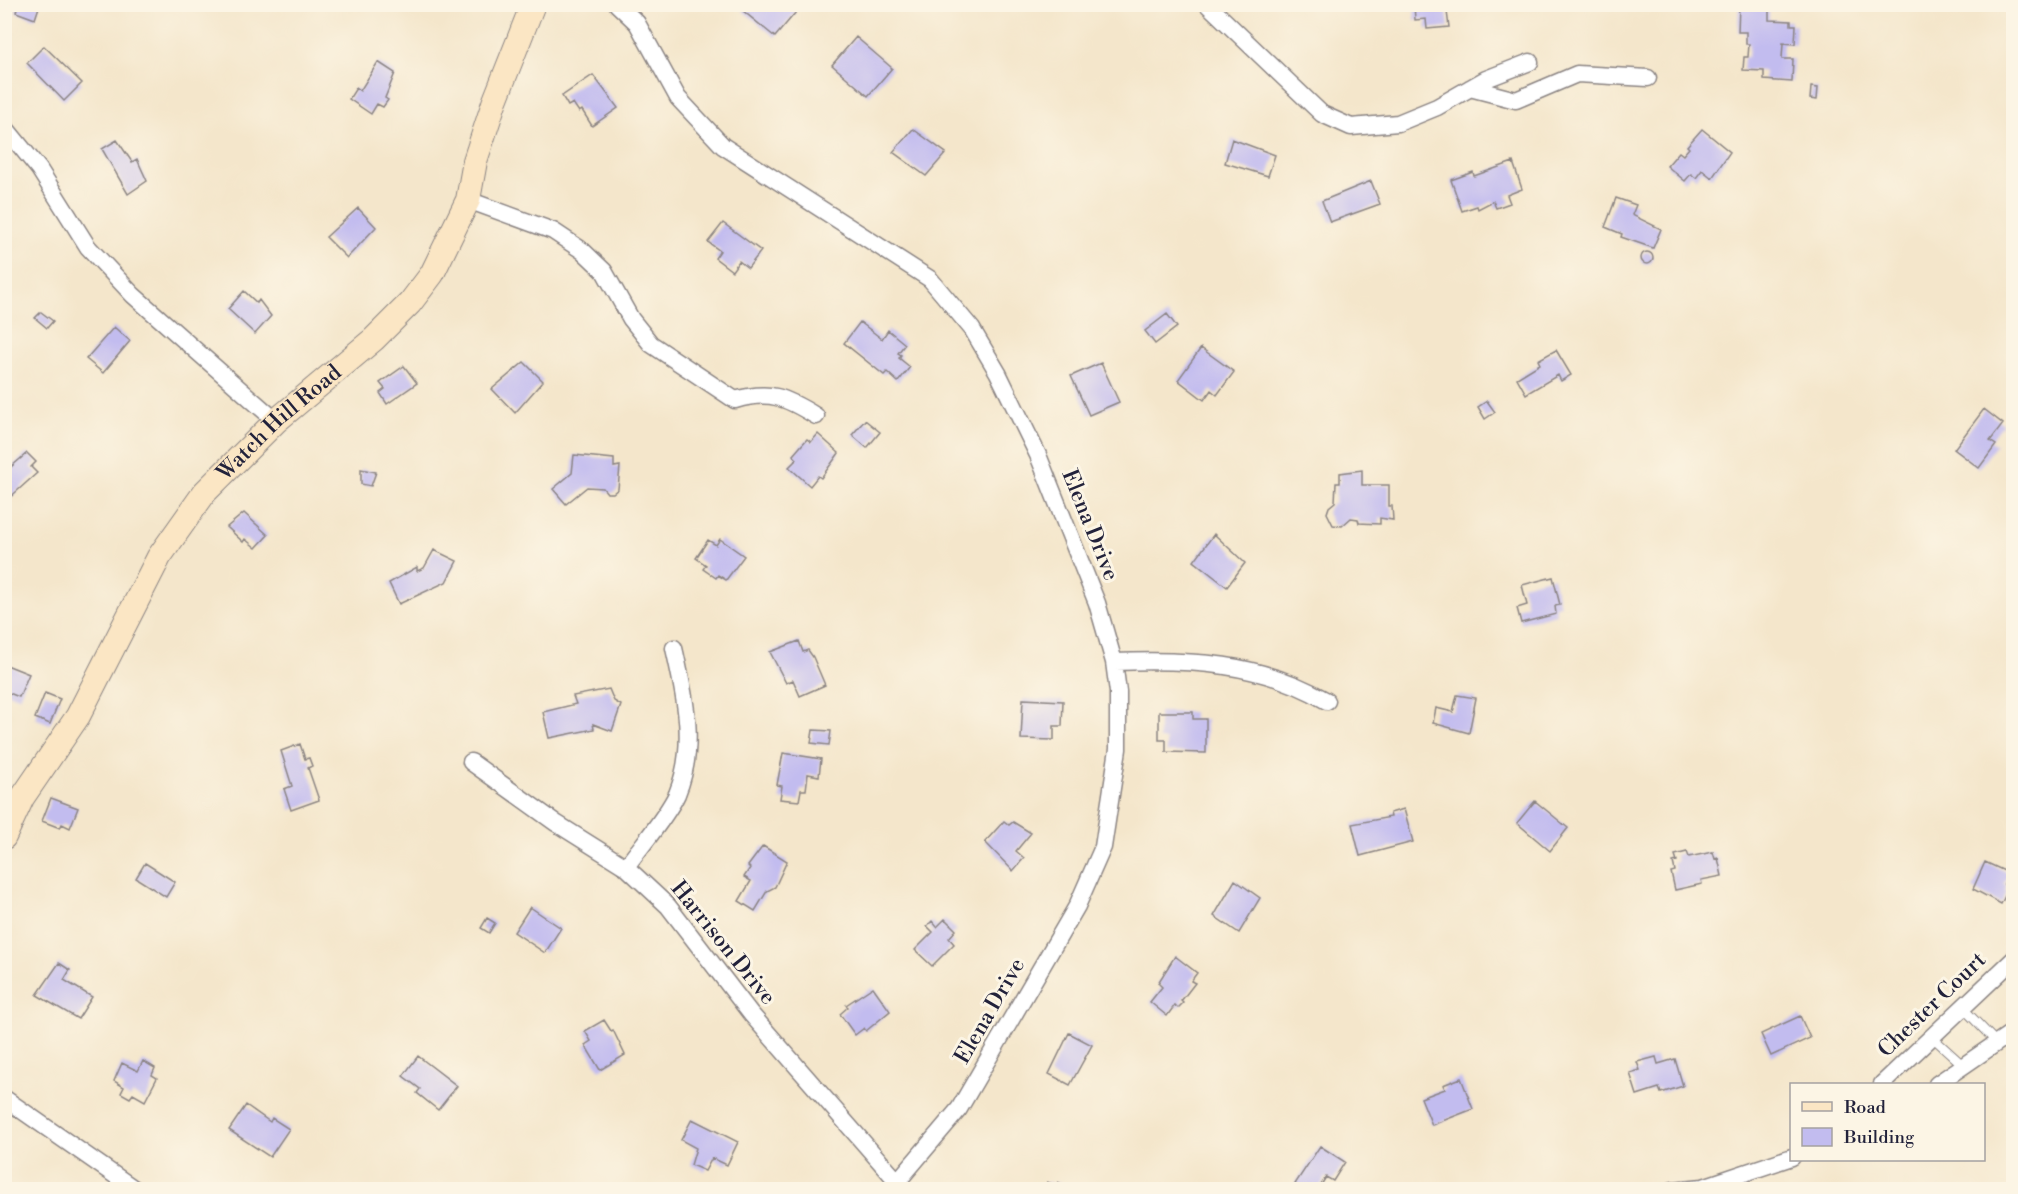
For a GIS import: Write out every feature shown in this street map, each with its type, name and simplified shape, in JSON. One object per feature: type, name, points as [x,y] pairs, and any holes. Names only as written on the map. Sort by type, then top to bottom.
[{"type":"street","name":"Watch Hill Road","points":[[4,837],[13,794],[78,716],[159,557],[205,492],[276,421],[374,339],[410,303],[432,274],[468,200],[475,161],[494,103],[533,4]]},
{"type":"street","name":"Elena Drive","points":[[617,4],[637,23],[678,99],[723,146],[930,279],[972,328],[998,373],[1038,455],[1097,603],[1114,662],[1118,692],[1118,749],[1103,847],[1077,906],[959,1109],[901,1185]]},
{"type":"street","points":[[1207,4],[1322,114],[1351,127],[1398,123],[1437,107],[1470,88],[1530,62]]},
{"type":"street","points":[[1470,88],[1516,100],[1577,74],[1648,78]]},
{"type":"street","points":[[4,126],[39,169],[88,247],[132,295],[276,421]]},
{"type":"street","points":[[468,200],[553,231],[583,251],[604,271],[631,319],[651,344],[735,400],[757,393],[790,400],[816,416]]},
{"type":"street","points":[[626,867],[676,795],[687,756],[689,727],[674,648]]},
{"type":"street","points":[[1114,662],[1173,660],[1247,669],[1296,684],[1327,701]]},
{"type":"street","name":"Harrison Drive","points":[[471,762],[556,823],[626,867],[668,906],[751,1014],[850,1130],[901,1185]]},
{"type":"street","name":"Chester Court","points":[[1883,1083],[2013,959]]},
{"type":"street","points":[[1938,1083],[2013,1031]]},
{"type":"street","points":[[4,1098],[136,1190]]},
{"type":"street","points":[[1673,1190],[1703,1187],[1790,1157]]},
{"type":"lane","points":[[1962,1007],[1997,1043]]},
{"type":"lane","points":[[1931,1036],[1964,1066]]},
{"type":"building","points":[[18,4],[40,4],[35,19],[16,12]]},
{"type":"building","points":[[746,4],[787,4],[796,12],[775,37],[742,10]]},
{"type":"building","points":[[1414,4],[1446,4],[1449,27],[1427,29],[1426,19],[1415,20]]},
{"type":"building","points":[[1739,5],[1769,6],[1769,20],[1791,21],[1791,25],[1796,25],[1795,44],[1783,43],[1782,59],[1793,59],[1792,82],[1764,80],[1764,71],[1743,70],[1744,57],[1748,57],[1749,44],[1746,44],[1746,32],[1738,32]]},
{"type":"building","points":[[856,37],[892,68],[868,96],[832,65]]},
{"type":"building","points":[[44,46],[82,83],[64,101],[27,63]]},
{"type":"building","points":[[378,62],[395,73],[385,98],[388,100],[383,107],[377,104],[371,114],[349,99],[356,88],[360,91]]},
{"type":"building","points":[[593,75],[618,108],[592,126],[582,110],[579,112],[573,103],[568,106],[562,96]]},
{"type":"building","points":[[1811,87],[1818,88],[1817,100],[1810,99]]},
{"type":"building","points":[[913,129],[946,153],[926,176],[893,152]]},
{"type":"building","points":[[1702,129],[1730,152],[1712,178],[1702,170],[1696,178],[1691,174],[1685,181],[1667,166],[1679,152],[1683,155],[1689,148],[1687,146]]},
{"type":"building","points":[[1232,139],[1275,155],[1268,176],[1225,163]]},
{"type":"building","points":[[117,140],[132,162],[137,159],[147,181],[128,194],[102,149]]},
{"type":"building","points":[[1513,162],[1522,189],[1507,195],[1510,203],[1496,208],[1493,201],[1478,209],[1477,206],[1462,211],[1451,180],[1473,172],[1474,176]]},
{"type":"building","points":[[1371,181],[1380,204],[1330,222],[1322,201]]},
{"type":"building","points":[[1616,198],[1636,205],[1632,215],[1661,229],[1653,248],[1621,237],[1622,234],[1605,227]]},
{"type":"building","points":[[358,208],[376,227],[347,258],[326,237]]},
{"type":"building","points":[[723,223],[761,251],[748,268],[739,261],[732,271],[715,258],[720,251],[708,242]]},
{"type":"building","points":[[1649,252],[1653,258],[1649,264],[1645,264],[1641,256]]},
{"type":"building","points":[[244,291],[257,303],[259,300],[271,316],[255,334],[228,309]]},
{"type":"building","points":[[41,312],[53,321],[47,328],[35,318]]},
{"type":"building","points":[[1167,314],[1177,327],[1155,344],[1145,331]]},
{"type":"building","points":[[860,322],[882,339],[888,330],[905,344],[898,353],[901,355],[899,358],[910,367],[898,382],[887,372],[884,375],[844,343]]},
{"type":"building","points":[[114,327],[130,341],[103,373],[86,359]]},
{"type":"building","points":[[1201,348],[1234,372],[1217,395],[1211,390],[1204,400],[1178,380]]},
{"type":"building","points":[[1556,350],[1571,375],[1561,381],[1558,375],[1526,394],[1517,378],[1540,364],[1538,360]]},
{"type":"building","points":[[524,362],[543,381],[515,413],[492,389]]},
{"type":"building","points":[[1101,363],[1119,402],[1089,415],[1071,376]]},
{"type":"building","points":[[404,366],[417,383],[387,404],[380,393],[385,389],[380,383]]},
{"type":"building","points":[[1487,401],[1495,412],[1485,419],[1478,407]]},
{"type":"building","points":[[1984,409],[2003,424],[1990,441],[1996,445],[1979,468],[1954,449]]},
{"type":"building","points":[[865,420],[880,432],[867,448],[852,435]]},
{"type":"building","points":[[818,434],[839,453],[821,478],[818,476],[810,486],[789,467],[797,459],[793,455],[807,439],[811,442]]},
{"type":"building","points":[[27,453],[36,462],[31,467],[37,473],[6,501],[4,473]]},
{"type":"building","points":[[574,455],[614,459],[614,467],[620,466],[618,489],[613,493],[607,493],[603,488],[587,487],[566,504],[553,489],[572,473]]},
{"type":"building","points":[[361,469],[376,472],[371,486],[361,484]]},
{"type":"building","points":[[1362,470],[1362,485],[1389,485],[1389,506],[1392,506],[1393,520],[1380,518],[1380,524],[1359,523],[1358,519],[1351,518],[1342,526],[1333,525],[1327,513],[1329,507],[1335,502],[1336,483],[1340,483],[1340,473]]},
{"type":"building","points":[[244,513],[268,535],[256,548],[245,539],[243,542],[227,527]]},
{"type":"building","points":[[1214,534],[1245,563],[1227,587],[1194,561]]},
{"type":"building","points":[[720,539],[744,556],[726,580],[718,575],[716,578],[703,569],[706,565],[696,558],[708,540],[716,545]]},
{"type":"building","points":[[434,550],[457,561],[446,582],[399,604],[389,583],[417,567],[417,571],[424,568]]},
{"type":"building","points":[[1553,577],[1560,605],[1555,606],[1556,614],[1521,623],[1517,608],[1527,605],[1522,585]]},
{"type":"building","points":[[799,641],[803,652],[808,650],[813,657],[825,685],[800,696],[793,680],[786,683],[770,652]]},
{"type":"building","points":[[4,664],[29,674],[19,697],[4,691]]},
{"type":"building","points":[[609,689],[614,701],[621,705],[612,731],[593,724],[594,729],[549,738],[543,712],[576,704],[573,696]]},
{"type":"building","points":[[45,693],[60,699],[50,724],[35,718]]},
{"type":"building","points":[[1457,695],[1476,698],[1469,733],[1433,723],[1436,708],[1453,712]]},
{"type":"building","points":[[1023,699],[1063,701],[1062,726],[1054,726],[1054,740],[1021,739]]},
{"type":"building","points":[[1159,712],[1193,712],[1193,719],[1206,719],[1206,753],[1166,752],[1166,740],[1159,740]]},
{"type":"building","points":[[813,730],[831,731],[829,745],[811,743]]},
{"type":"building","points":[[300,744],[305,759],[309,758],[312,766],[308,768],[319,800],[291,810],[284,789],[292,786],[281,751]]},
{"type":"building","points":[[783,753],[821,759],[819,776],[808,774],[806,790],[801,790],[799,801],[780,799],[782,786],[777,785]]},
{"type":"building","points":[[51,798],[78,808],[70,828],[62,824],[60,828],[42,821]]},
{"type":"building","points":[[1535,801],[1568,828],[1550,851],[1517,823]]},
{"type":"building","points":[[1404,809],[1413,842],[1360,856],[1352,824],[1391,817],[1390,813]]},
{"type":"building","points":[[1004,821],[1009,825],[1013,822],[1031,833],[1016,851],[1024,858],[1013,871],[985,842]]},
{"type":"building","points":[[763,846],[787,861],[775,887],[767,891],[755,911],[739,901],[751,881],[744,877],[750,868],[748,866]]},
{"type":"building","points":[[1687,852],[1689,857],[1713,852],[1715,859],[1718,858],[1722,876],[1701,880],[1702,884],[1675,890],[1671,872],[1675,871],[1673,862],[1677,861],[1675,855]]},
{"type":"building","points":[[1985,862],[2009,873],[2004,884],[2007,885],[2005,891],[2007,892],[2001,904],[1973,889]]},
{"type":"building","points":[[145,863],[175,882],[166,897],[136,878]]},
{"type":"building","points":[[1235,880],[1260,898],[1239,933],[1214,916]]},
{"type":"building","points":[[530,907],[561,928],[545,953],[514,932]]},
{"type":"building","points":[[487,918],[495,923],[489,933],[481,928]]},
{"type":"building","points":[[945,919],[956,930],[949,938],[954,944],[932,966],[915,950],[933,932],[927,926],[932,921],[937,927]]},
{"type":"building","points":[[1175,956],[1197,973],[1191,981],[1195,983],[1181,1001],[1183,1003],[1178,1008],[1175,1005],[1167,1016],[1150,1002],[1162,987],[1158,983]]},
{"type":"building","points":[[59,963],[70,970],[64,980],[92,997],[78,1019],[37,995]]},
{"type":"building","points":[[873,987],[890,1011],[866,1031],[864,1028],[855,1035],[840,1014],[848,1007],[846,1005]]},
{"type":"building","points":[[1800,1016],[1810,1038],[1771,1056],[1761,1034]]},
{"type":"building","points":[[604,1020],[611,1031],[613,1030],[625,1055],[600,1070],[585,1045],[591,1041],[585,1031]]},
{"type":"building","points":[[1069,1033],[1092,1045],[1070,1085],[1049,1074]]},
{"type":"building","points":[[418,1056],[457,1086],[438,1110],[417,1093],[420,1089],[403,1076]]},
{"type":"building","points":[[1656,1057],[1658,1064],[1675,1059],[1683,1086],[1661,1093],[1659,1088],[1637,1095],[1630,1073],[1640,1070],[1637,1062]]},
{"type":"building","points":[[143,1061],[155,1068],[152,1075],[157,1078],[145,1101],[133,1094],[130,1098],[121,1093],[124,1087],[114,1081],[122,1063],[138,1071]]},
{"type":"building","points":[[1461,1078],[1473,1109],[1432,1125],[1421,1098],[1445,1089],[1443,1085]]},
{"type":"building","points":[[246,1105],[270,1122],[272,1118],[289,1129],[270,1157],[229,1130]]},
{"type":"building","points":[[692,1119],[738,1142],[727,1165],[712,1158],[705,1171],[691,1165],[696,1148],[681,1140]]},
{"type":"building","points":[[1320,1146],[1345,1162],[1333,1181],[1326,1177],[1318,1190],[1303,1190],[1295,1184]]},
{"type":"building","points":[[1047,1182],[1057,1186],[1058,1182],[1073,1190],[1044,1190]]}]
